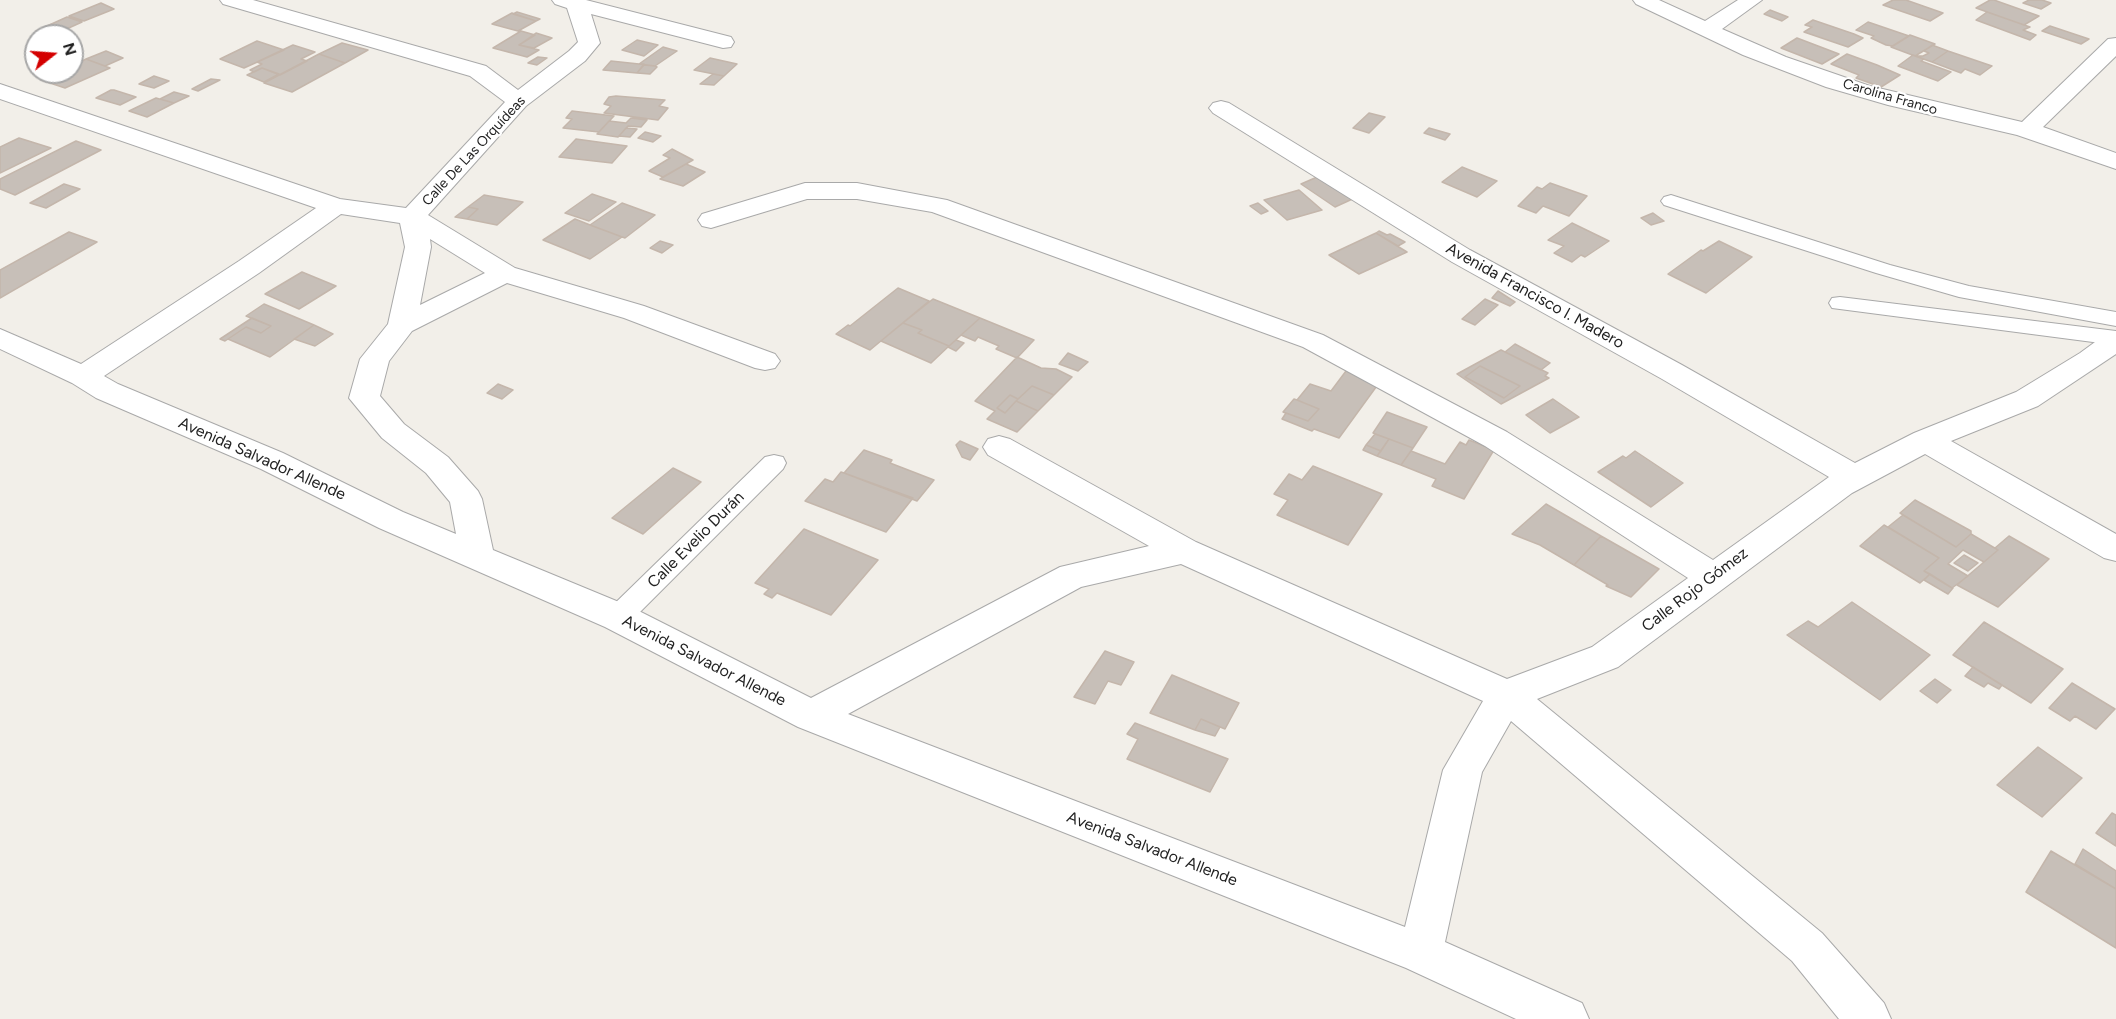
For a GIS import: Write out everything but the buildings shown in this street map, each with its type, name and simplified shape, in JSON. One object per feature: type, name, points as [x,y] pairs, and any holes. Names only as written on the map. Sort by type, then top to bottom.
[{"type":"street","points":[[230,0],[478,71],[518,101]]},
{"type":"street","name":"Carolina Franco","points":[[1643,0],[1778,62],[1862,91],[1928,109],[2026,131],[2068,143],[2116,162]]},
{"type":"street","points":[[1706,30],[1752,0]]},
{"type":"street","name":"Calle De Las Orquídeas","points":[[412,217],[518,101],[577,56],[589,43],[586,28],[568,2]]},
{"type":"street","name":"Calle De Las Orquídeas","points":[[568,2],[723,42]]},
{"type":"street","points":[[2026,131],[2116,44]]},
{"type":"street","points":[[5,96],[336,206],[412,217],[505,274],[634,312],[765,361]]},
{"type":"street","name":"Avenida Francisco I. Madero","points":[[1221,108],[1461,256],[1672,372],[1854,477]]},
{"type":"street","points":[[711,220],[805,191],[857,191],[938,205],[1313,341],[1496,438],[1713,577]]},
{"type":"street","points":[[83,376],[336,206]]},
{"type":"street","points":[[402,325],[418,246],[412,217]]},
{"type":"street","points":[[478,558],[466,500],[437,465],[393,431],[364,398],[375,359],[402,325],[505,274]]},
{"type":"street","name":"Avenida Salvador Allende","points":[[0,338],[83,376],[107,391],[272,460],[391,520],[618,617],[811,716],[1421,953],[1566,1019]]},
{"type":"street","name":"Calle Rojo Gómez","points":[[1506,695],[1605,657],[1854,477],[1925,440],[2027,399],[2090,360],[2116,339]]},
{"type":"street","points":[[1925,440],[2116,549]]},
{"type":"street","points":[[999,447],[1184,551],[1506,695],[1807,947],[1868,1019]]},
{"type":"street","points":[[811,716],[1072,576],[1184,551]]},
{"type":"street","points":[[1421,953],[1463,770],[1506,695]]},
{"type":"lane","points":[[1671,201],[1883,269],[1966,292],[2116,318]]},
{"type":"lane","points":[[1840,303],[2116,339]]},
{"type":"lane","name":"Calle Evelio Durán","points":[[618,617],[774,463]]}]
